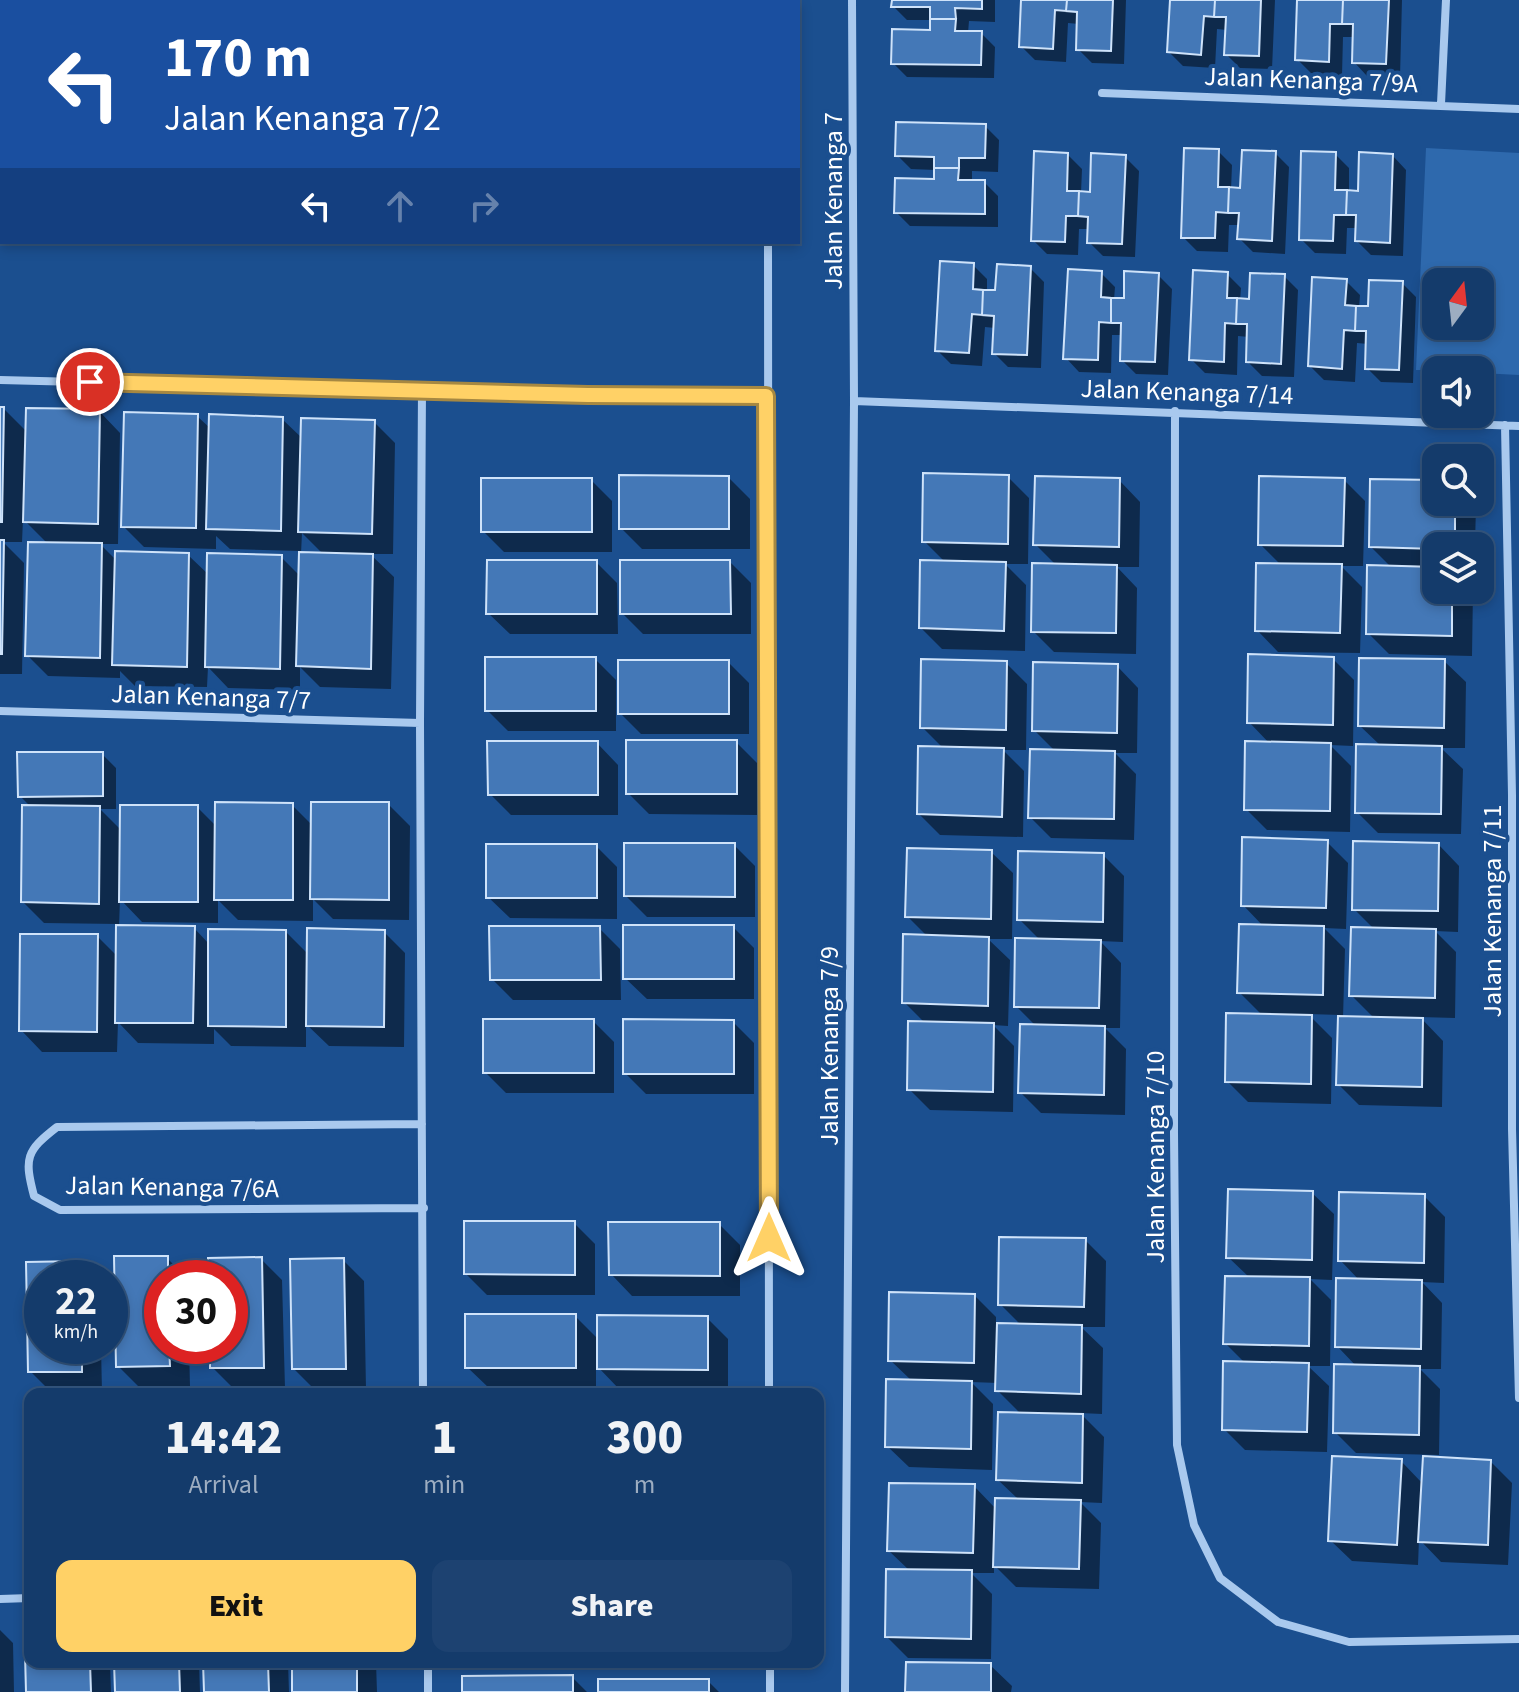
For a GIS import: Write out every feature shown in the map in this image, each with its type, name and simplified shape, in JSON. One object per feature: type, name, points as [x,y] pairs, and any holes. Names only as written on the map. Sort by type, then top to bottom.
[{"type":"street","name":"Jalan Kenanga 7","points":[[852,0],[854,401]]},
{"type":"street","points":[[1441,104],[1446,0]]},
{"type":"street","name":"Jalan Kenanga 7/9A","points":[[1102,93],[1519,109]]},
{"type":"street","points":[[768,244],[769,1388]]},
{"type":"street","points":[[0,380],[588,395],[766,396]]},
{"type":"street","points":[[422,389],[423,1388]]},
{"type":"street","name":"Jalan Kenanga 7/14","points":[[854,401],[1519,426]]},
{"type":"street","name":"Jalan Kenanga 7/9","points":[[845,1692],[854,401]]},
{"type":"street","name":"Jalan Kenanga 7/10","points":[[1175,411],[1174,1149],[1177,1445],[1194,1525],[1220,1578],[1278,1622],[1349,1642],[1519,1639]]},
{"type":"street","name":"Jalan Kenanga 7/11","points":[[1505,425],[1512,795],[1512,1129],[1519,1398]]},
{"type":"street","name":"Jalan Kenanga 7/7","points":[[0,711],[420,723]]},
{"type":"street","name":"Jalan Kenanga 7/6A","points":[[422,1124],[57,1127],[36,1144],[26,1169],[34,1196],[60,1210],[424,1208]]},
{"type":"street","points":[[0,1599],[24,1598]]},
{"type":"street","points":[[428,1668],[428,1692]]},
{"type":"street","points":[[770,1668],[770,1692]]},
{"type":"shaded area","points":[[1426,148],[1519,153],[1519,375],[1494,374],[1494,356],[1422,356],[1422,370],[1416,370]]},
{"type":"building","points":[[892,0],[982,0],[982,9],[955,8],[956,19],[930,19],[930,7],[891,7]]},
{"type":"building","points":[[1021,0],[1067,0],[1066,11],[1055,10],[1053,49],[1019,47]]},
{"type":"building","points":[[1067,0],[1113,0],[1111,51],[1076,50],[1077,12],[1066,11]]},
{"type":"building","points":[[1170,0],[1215,0],[1214,17],[1204,16],[1201,55],[1167,52]]},
{"type":"building","points":[[1215,0],[1261,0],[1259,56],[1224,55],[1226,17],[1214,17]]},
{"type":"building","points":[[1297,0],[1343,0],[1342,24],[1330,24],[1329,62],[1295,60]]},
{"type":"building","points":[[1343,0],[1389,0],[1386,64],[1352,63],[1353,24],[1342,24]]},
{"type":"building","points":[[930,19],[956,19],[955,31],[982,31],[981,65],[891,64],[892,29],[930,30]]},
{"type":"building","points":[[896,122],[986,124],[985,158],[959,158],[959,168],[934,168],[934,157],[895,156]]},
{"type":"building","points":[[1184,148],[1219,149],[1218,187],[1229,187],[1228,213],[1216,212],[1215,238],[1181,238]]},
{"type":"building","points":[[1242,150],[1276,151],[1272,241],[1237,239],[1239,213],[1228,213],[1229,187],[1240,188]]},
{"type":"building","points":[[1034,151],[1068,153],[1067,191],[1079,191],[1078,216],[1066,216],[1065,242],[1031,241]]},
{"type":"building","points":[[1301,151],[1336,152],[1335,190],[1347,190],[1346,215],[1334,215],[1333,241],[1299,240]]},
{"type":"building","points":[[1359,152],[1393,154],[1390,243],[1355,241],[1356,215],[1346,215],[1347,190],[1358,191]]},
{"type":"building","points":[[1091,153],[1126,155],[1122,244],[1087,243],[1088,217],[1078,216],[1079,191],[1090,192]]},
{"type":"building","points":[[934,168],[959,168],[958,180],[985,180],[985,214],[894,213],[895,178],[934,179]]},
{"type":"building","points":[[940,261],[974,263],[973,289],[983,290],[982,315],[972,314],[969,353],[935,351]]},
{"type":"building","points":[[997,264],[1031,266],[1027,355],[992,354],[994,316],[982,315],[983,290],[995,290]]},
{"type":"building","points":[[1068,269],[1102,271],[1101,297],[1111,298],[1111,323],[1099,322],[1098,360],[1063,359]]},
{"type":"building","points":[[1193,270],[1228,272],[1227,298],[1237,298],[1236,324],[1225,323],[1224,362],[1189,360]]},
{"type":"building","points":[[1124,271],[1159,273],[1155,362],[1120,361],[1121,323],[1111,323],[1111,298],[1124,298]]},
{"type":"building","points":[[1250,273],[1285,274],[1281,364],[1246,362],[1247,324],[1236,324],[1237,298],[1249,299]]},
{"type":"building","points":[[1312,277],[1347,279],[1345,305],[1356,306],[1355,331],[1344,330],[1342,369],[1308,366]]},
{"type":"building","points":[[1369,280],[1403,281],[1399,370],[1365,369],[1366,331],[1355,331],[1356,306],[1368,306]]},
{"type":"building","points":[[0,407],[4,407],[2,522],[0,522]]},
{"type":"building","points":[[26,408],[100,409],[98,524],[23,522]]},
{"type":"building","points":[[124,412],[198,414],[196,528],[121,527]]},
{"type":"building","points":[[209,414],[283,417],[281,531],[206,529]]},
{"type":"building","points":[[301,418],[375,420],[372,534],[298,532]]},
{"type":"building","points":[[923,473],[1009,475],[1008,544],[922,542]]},
{"type":"building","points":[[619,475],[729,476],[729,529],[619,529]]},
{"type":"building","points":[[1035,476],[1120,478],[1119,547],[1033,545]]},
{"type":"building","points":[[1259,476],[1345,478],[1343,546],[1258,545]]},
{"type":"building","points":[[481,478],[592,478],[592,532],[481,532]]},
{"type":"building","points":[[1370,479],[1422,480],[1422,516],[1455,516],[1455,532],[1422,532],[1422,549],[1369,547]]},
{"type":"building","points":[[0,540],[4,540],[2,654],[0,654]]},
{"type":"building","points":[[28,542],[102,543],[100,658],[25,656]]},
{"type":"building","points":[[115,551],[189,553],[187,667],[112,665]]},
{"type":"building","points":[[299,552],[373,554],[371,669],[296,666]]},
{"type":"building","points":[[207,553],[282,555],[280,669],[205,667]]},
{"type":"building","points":[[487,560],[597,560],[597,614],[486,614]]},
{"type":"building","points":[[620,560],[730,560],[731,614],[620,614]]},
{"type":"building","points":[[920,560],[1006,562],[1004,631],[919,628]]},
{"type":"building","points":[[1032,563],[1117,565],[1116,633],[1031,632]]},
{"type":"building","points":[[1256,563],[1342,564],[1340,633],[1255,631]]},
{"type":"building","points":[[1367,565],[1422,567],[1422,604],[1452,604],[1452,636],[1366,634]]},
{"type":"building","points":[[1248,654],[1334,657],[1333,725],[1247,723]]},
{"type":"building","points":[[485,657],[596,657],[596,711],[485,711]]},
{"type":"building","points":[[1359,658],[1445,659],[1444,728],[1358,726]]},
{"type":"building","points":[[921,659],[1007,661],[1006,730],[920,728]]},
{"type":"building","points":[[618,660],[729,660],[729,714],[618,714]]},
{"type":"building","points":[[1033,662],[1118,664],[1117,733],[1032,731]]},
{"type":"building","points":[[626,740],[737,740],[737,794],[626,794]]},
{"type":"building","points":[[487,741],[598,741],[598,795],[488,795]]},
{"type":"building","points":[[1245,741],[1331,743],[1330,811],[1244,810]]},
{"type":"building","points":[[1356,744],[1442,746],[1441,814],[1355,813]]},
{"type":"building","points":[[918,746],[1004,748],[1002,817],[917,814]]},
{"type":"building","points":[[1030,749],[1115,751],[1114,819],[1028,818]]},
{"type":"building","points":[[17,752],[103,752],[103,796],[18,797]]},
{"type":"building","points":[[215,802],[293,803],[293,900],[214,900]]},
{"type":"building","points":[[311,802],[389,802],[389,900],[310,899]]},
{"type":"building","points":[[22,805],[100,806],[99,904],[21,902]]},
{"type":"building","points":[[120,805],[198,805],[198,902],[119,902]]},
{"type":"building","points":[[1242,837],[1328,840],[1326,908],[1241,906]]},
{"type":"building","points":[[1353,841],[1439,843],[1438,911],[1352,910]]},
{"type":"building","points":[[624,843],[735,843],[735,897],[624,896]]},
{"type":"building","points":[[486,844],[597,844],[597,898],[486,898]]},
{"type":"building","points":[[907,848],[992,850],[991,919],[905,917]]},
{"type":"building","points":[[1018,851],[1104,853],[1103,922],[1017,920]]},
{"type":"building","points":[[1239,924],[1324,926],[1323,995],[1237,993]]},
{"type":"building","points":[[116,925],[195,926],[193,1023],[115,1023]]},
{"type":"building","points":[[623,925],[734,925],[734,979],[623,979]]},
{"type":"building","points":[[489,926],[600,926],[601,980],[490,980]]},
{"type":"building","points":[[1351,927],[1436,929],[1435,998],[1349,996]]},
{"type":"building","points":[[307,928],[385,930],[384,1027],[306,1026]]},
{"type":"building","points":[[208,929],[286,930],[286,1027],[208,1026]]},
{"type":"building","points":[[20,934],[98,934],[97,1032],[19,1031]]},
{"type":"building","points":[[903,934],[989,937],[988,1006],[902,1003]]},
{"type":"building","points":[[1015,938],[1101,940],[1099,1008],[1014,1007]]},
{"type":"building","points":[[1226,1013],[1312,1015],[1311,1084],[1225,1082]]},
{"type":"building","points":[[1338,1016],[1423,1018],[1422,1087],[1336,1085]]},
{"type":"building","points":[[483,1019],[594,1019],[594,1073],[483,1073]]},
{"type":"building","points":[[623,1019],[734,1020],[734,1074],[623,1074]]},
{"type":"building","points":[[908,1021],[994,1023],[993,1092],[907,1090]]},
{"type":"building","points":[[1020,1024],[1105,1026],[1104,1095],[1018,1093]]},
{"type":"building","points":[[1228,1189],[1313,1191],[1312,1260],[1226,1258]]},
{"type":"building","points":[[1339,1192],[1425,1194],[1424,1263],[1338,1261]]},
{"type":"building","points":[[464,1221],[575,1221],[575,1275],[464,1274]]},
{"type":"building","points":[[608,1222],[720,1222],[720,1276],[609,1275]]},
{"type":"building","points":[[999,1237],[1086,1238],[1084,1307],[998,1305]]},
{"type":"building","points":[[114,1256],[168,1256],[168,1260],[144,1260],[144,1364],[170,1366],[116,1367],[116,1364],[128,1364],[128,1260],[114,1260]]},
{"type":"building","points":[[262,1257],[264,1368],[210,1368],[210,1364],[248,1364],[248,1260],[208,1258]]},
{"type":"building","points":[[344,1258],[346,1369],[292,1369],[290,1259]]},
{"type":"building","points":[[1225,1276],[1310,1277],[1309,1346],[1223,1344]]},
{"type":"building","points":[[1336,1278],[1422,1280],[1421,1349],[1335,1347]]},
{"type":"building","points":[[889,1292],[975,1294],[974,1363],[888,1361]]},
{"type":"building","points":[[465,1314],[576,1314],[576,1368],[465,1368]]},
{"type":"building","points":[[597,1315],[708,1316],[708,1370],[597,1369]]},
{"type":"building","points":[[997,1323],[1082,1325],[1081,1394],[995,1391]]},
{"type":"building","points":[[1223,1361],[1309,1363],[1307,1432],[1222,1430]]},
{"type":"building","points":[[28,1364],[82,1364],[82,1372],[28,1372]]},
{"type":"building","points":[[1334,1364],[1420,1366],[1419,1435],[1333,1433]]},
{"type":"building","points":[[886,1379],[972,1381],[971,1449],[885,1447]]},
{"type":"building","points":[[998,1412],[1083,1414],[1082,1483],[996,1480]]},
{"type":"building","points":[[1332,1456],[1402,1459],[1397,1545],[1328,1541]]},
{"type":"building","points":[[1423,1456],[1491,1460],[1488,1545],[1418,1542]]},
{"type":"building","points":[[889,1483],[975,1484],[973,1553],[887,1551]]},
{"type":"building","points":[[995,1498],[1081,1500],[1079,1569],[993,1567]]},
{"type":"building","points":[[886,1569],[972,1570],[971,1639],[885,1637]]},
{"type":"building","points":[[906,1662],[991,1663],[991,1692],[905,1692]]},
{"type":"building","points":[[25,1668],[90,1668],[91,1692],[26,1692]]},
{"type":"building","points":[[114,1668],[179,1668],[180,1692],[115,1692]]},
{"type":"building","points":[[203,1668],[268,1668],[269,1692],[204,1692]]},
{"type":"building","points":[[292,1668],[357,1668],[357,1692],[292,1692]]},
{"type":"building","points":[[573,1675],[573,1692],[462,1692],[462,1676]]},
{"type":"building","points":[[598,1679],[709,1679],[709,1692],[598,1692]]},
{"type":"route","points":[[90,382],[588,395],[766,396],[769,1238]]}]
